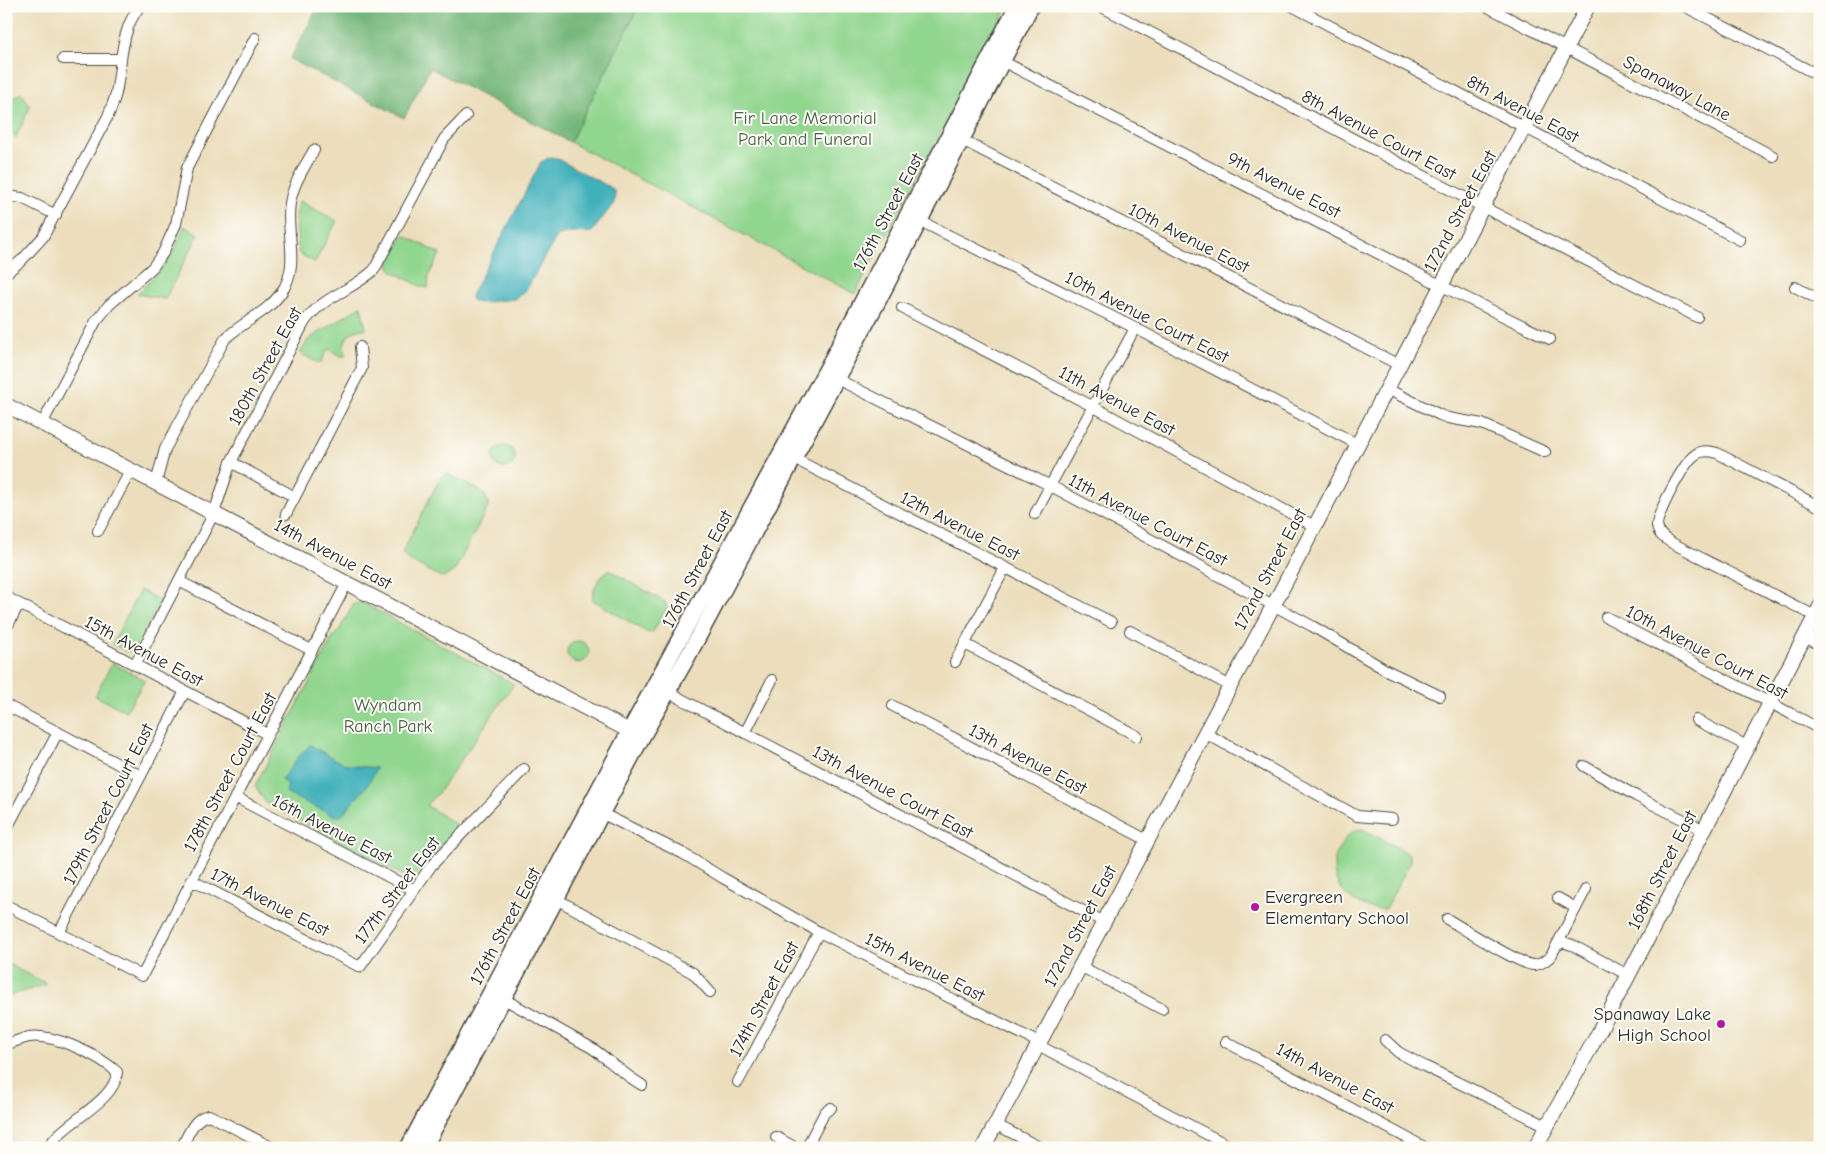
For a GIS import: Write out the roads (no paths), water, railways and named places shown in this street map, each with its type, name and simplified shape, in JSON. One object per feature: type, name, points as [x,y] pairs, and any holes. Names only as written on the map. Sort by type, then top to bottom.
[{"type":"main road","name":"176th Street East","points":[[408,1148],[521,950],[636,734],[703,598],[857,310],[1016,6]]},
{"type":"main road","name":"176th Street East","points":[[424,1148],[504,999],[521,950],[556,899],[603,814],[636,734],[668,692],[920,221],[1031,6]]},
{"type":"main road","points":[[836,379],[835,369],[857,324],[857,310]]},
{"type":"main road","points":[[668,692],[666,682],[701,612],[703,598]]},
{"type":"main road","points":[[416,1148],[419,1140],[418,1128]]},
{"type":"street","points":[[6,273],[22,260],[38,242],[56,215],[108,116],[116,94],[120,59],[129,26],[140,6]]},
{"type":"street","name":"8th Avenue Court East","points":[[1100,6],[1483,208],[1696,317]]},
{"type":"street","name":"8th Avenue East","points":[[1292,6],[1740,240]]},
{"type":"street","name":"Spanaway Lane","points":[[1486,6],[1773,156]]},
{"type":"street","name":"172nd Street East","points":[[983,1148],[1273,606],[1588,6]]},
{"type":"street","points":[[1684,6],[1816,74]]},
{"type":"street","points":[[42,424],[96,321],[109,305],[152,268],[167,246],[176,224],[187,168],[255,38]]},
{"type":"street","points":[[63,59],[120,59]]},
{"type":"street","name":"9th Avenue East","points":[[1002,61],[1442,286],[1550,339]]},
{"type":"street","name":"180th Street East","points":[[136,665],[214,513],[231,462],[310,314],[326,300],[374,270],[444,139],[466,116]]},
{"type":"street","name":"10th Avenue East","points":[[962,140],[1399,365]]},
{"type":"street","points":[[156,483],[165,449],[225,339],[234,330],[265,310],[283,291],[289,278],[292,263],[290,202],[293,191],[314,150]]},
{"type":"street","points":[[6,196],[22,198],[56,215]]},
{"type":"street","name":"10th Avenue Court East","points":[[920,221],[1135,328],[1357,444]]},
{"type":"street","points":[[1795,287],[1820,300]]},
{"type":"street","name":"11th Avenue East","points":[[902,308],[1094,406],[1314,526]]},
{"type":"street","points":[[1035,514],[1135,328]]},
{"type":"street","points":[[286,514],[362,368],[360,346]]},
{"type":"street","name":"11th Avenue Court East","points":[[836,379],[1051,486],[1312,626],[1386,670],[1440,696]]},
{"type":"street","points":[[1387,389],[1440,415],[1482,424],[1545,452]]},
{"type":"street","name":"14th Avenue East","points":[[6,405],[636,734]]},
{"type":"street","points":[[1817,612],[1672,543],[1660,533],[1657,525],[1663,506],[1686,464],[1693,456],[1703,451],[1717,453],[1820,507]]},
{"type":"street","name":"12th Avenue East","points":[[793,458],[1111,622]]},
{"type":"street","points":[[231,462],[295,497]]},
{"type":"street","points":[[98,531],[130,470]]},
{"type":"street","points":[[955,662],[1005,568]]},
{"type":"street","points":[[179,581],[312,650]]},
{"type":"street","name":"178th Street Court East","points":[[59,933],[142,976],[347,583]]},
{"type":"street","name":"15th Avenue East","points":[[6,597],[267,734]]},
{"type":"street","points":[[6,629],[19,604]]},
{"type":"street","name":"168th Street East","points":[[1535,1148],[1628,975],[1817,612]]},
{"type":"street","name":"10th Avenue Court East","points":[[1606,617],[1820,729]]},
{"type":"street","points":[[1130,631],[1230,686]]},
{"type":"street","points":[[1805,637],[1820,644]]},
{"type":"street","points":[[965,644],[1137,736]]},
{"type":"street","points":[[745,733],[772,680]]},
{"type":"street","name":"179th Street Court East","points":[[59,933],[185,691]]},
{"type":"street","name":"13th Avenue Court East","points":[[668,692],[1104,922]]},
{"type":"street","points":[[6,705],[141,776]]},
{"type":"street","name":"13th Avenue East","points":[[893,706],[1147,840]]},
{"type":"street","points":[[1696,720],[1747,746]]},
{"type":"street","points":[[6,830],[58,732]]},
{"type":"street","points":[[1205,733],[1357,816],[1392,819]]},
{"type":"street","points":[[1584,766],[1636,796],[1704,830]]},
{"type":"street","name":"177th Street East","points":[[360,967],[441,854],[524,769]]},
{"type":"street","name":"16th Avenue East","points":[[235,797],[414,890]]},
{"type":"street","name":"15th Avenue East","points":[[603,814],[682,853],[819,932],[1032,1039],[1038,1045],[1233,1148]]},
{"type":"street","name":"17th Avenue East","points":[[192,880],[360,967]]},
{"type":"street","points":[[1447,919],[1528,964],[1535,966],[1551,956],[1586,889]]},
{"type":"street","points":[[1558,898],[1576,908]]},
{"type":"street","points":[[556,899],[693,974],[710,992]]},
{"type":"street","points":[[6,905],[59,933]]},
{"type":"street","name":"174th Street East","points":[[738,1082],[819,932]]},
{"type":"street","points":[[1558,945],[1563,942],[1572,945],[1628,975]]},
{"type":"street","points":[[1080,966],[1162,1009]]},
{"type":"street","points":[[504,999],[592,1048],[628,1077],[642,1085]]},
{"type":"street","points":[[6,1045],[29,1037],[48,1037],[68,1044],[104,1062],[118,1072],[117,1078],[102,1099],[60,1133],[48,1148]]},
{"type":"street","points":[[1385,1040],[1398,1052],[1424,1066],[1547,1126]]},
{"type":"street","name":"14th Avenue East","points":[[1226,1042],[1426,1148]]},
{"type":"street","points":[[806,1148],[825,1112],[831,1108]]},
{"type":"street","points":[[181,1148],[194,1124],[202,1116],[210,1115],[273,1148]]},
{"type":"street","points":[[995,1124],[1041,1148]]},
{"type":"street","points":[[776,1137],[796,1148]]},
{"type":"water","points":[[550,157],[556,158],[613,189],[615,193],[614,203],[592,232],[557,236],[525,292],[514,299],[474,302],[471,298],[472,294],[541,162]]},
{"type":"water","points":[[310,745],[348,765],[377,768],[367,786],[341,816],[335,816],[286,792],[288,785],[281,780]]},
{"type":"place","name":"Evergreen Elementary School","points":[[1255,907]]},
{"type":"place","name":"Spanaway Lake High School","points":[[1721,1024]]},
{"type":"park label","name":"Fir Lane Memorial Park and Funeral","points":[[805,128]]},
{"type":"park label","name":"Wyndam Ranch Park","points":[[388,715]]}]
